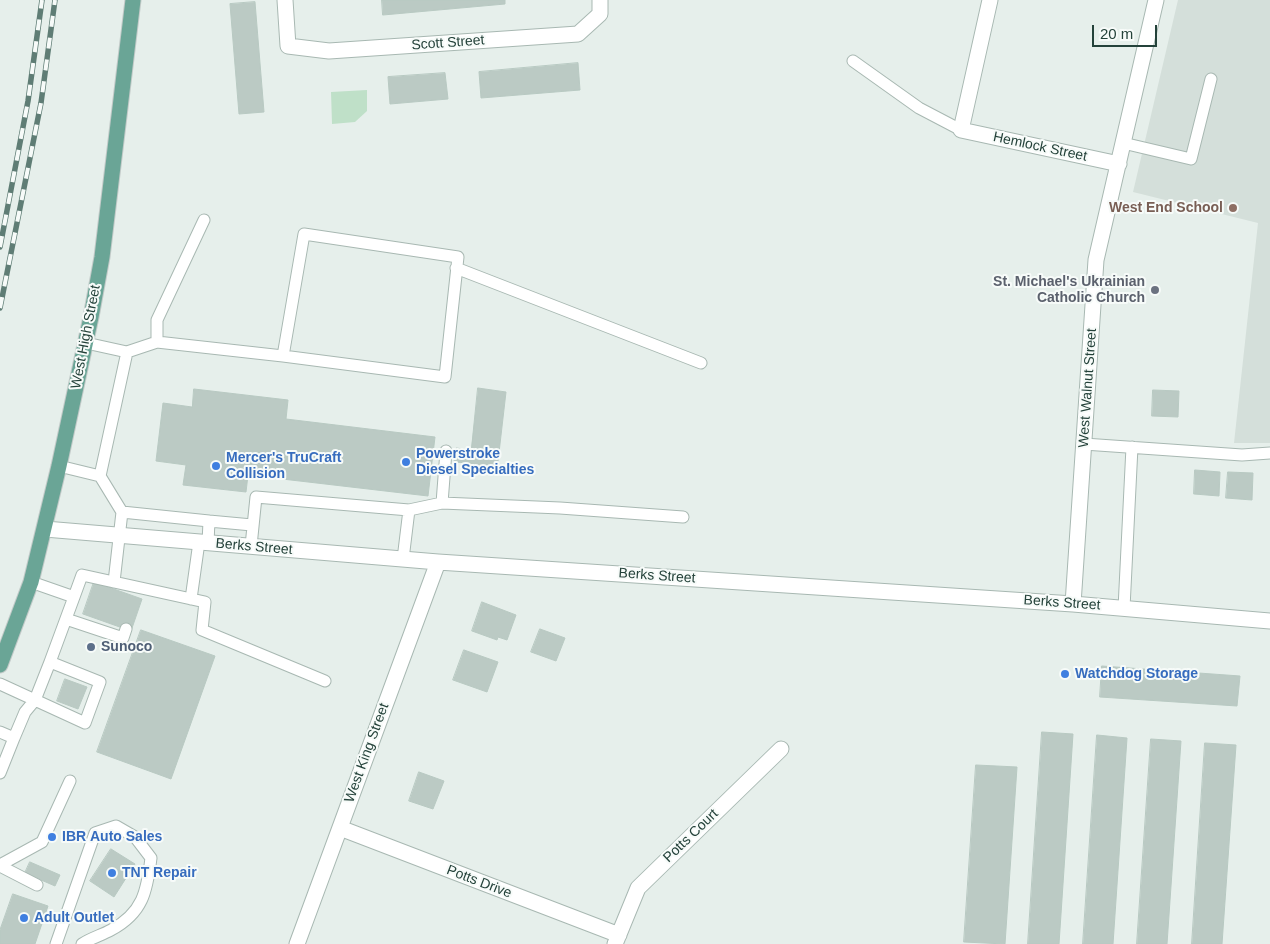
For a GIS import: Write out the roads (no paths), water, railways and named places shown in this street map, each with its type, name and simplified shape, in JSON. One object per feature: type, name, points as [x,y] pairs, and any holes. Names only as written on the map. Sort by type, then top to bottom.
[{"type":"main road","name":"West High Street","points":[[0,665],[31,582],[45,529],[86,343],[102,257],[133,0]]},
{"type":"street","name":"Scott Street","points":[[285,0],[288,46],[329,51],[578,34],[600,7]]},
{"type":"street","points":[[961,130],[990,0]]},
{"type":"street","name":"West Walnut Street","points":[[1073,604],[1096,260],[1156,0]]},
{"type":"street","name":"Hemlock Street","points":[[961,130],[1119,164]]},
{"type":"street","name":"Berks Street","points":[[45,529],[438,562],[1073,604],[1270,621]]},
{"type":"street","name":"West King Street","points":[[297,944],[438,562]]},
{"type":"street","name":"Potts Court","points":[[617,940],[638,888],[781,749]]},
{"type":"street","name":"Potts Drive","points":[[340,828],[617,940]]},
{"type":"lane","name":"Hemlock Street","points":[[854,61],[919,108],[961,130]]},
{"type":"lane","points":[[1123,143],[1191,159],[1211,79]]},
{"type":"lane","points":[[157,342],[157,320],[204,220]]},
{"type":"lane","points":[[86,343],[127,352],[157,342],[284,356],[445,378],[458,257],[304,234],[284,356]]},
{"type":"lane","points":[[456,268],[701,363]]},
{"type":"lane","points":[[118,586],[122,512],[100,476],[127,352]]},
{"type":"lane","points":[[1084,444],[1242,455],[1270,453]]},
{"type":"lane","points":[[1124,608],[1132,448]]},
{"type":"lane","points":[[442,503],[446,451]]},
{"type":"lane","points":[[59,466],[100,476]]},
{"type":"lane","points":[[251,546],[256,497],[409,510],[442,503],[560,508],[683,517]]},
{"type":"lane","points":[[403,559],[409,510]]},
{"type":"lane","points":[[122,512],[252,525]]},
{"type":"lane","points":[[191,599],[209,521]]},
{"type":"lane","points":[[0,772],[24,712],[35,700],[82,575],[138,593],[205,602],[202,630],[325,681]]},
{"type":"lane","points":[[31,582],[74,597]]},
{"type":"lane","points":[[66,619],[106,628],[123,638],[126,629]]},
{"type":"lane","points":[[0,684],[85,722],[100,682],[50,662]]},
{"type":"lane","points":[[0,732],[14,738]]},
{"type":"lane","points":[[0,866],[42,842],[70,781]]},
{"type":"lane","points":[[56,944],[95,833],[116,826],[135,837],[152,858],[148,886],[136,912],[113,929],[82,944]]},
{"type":"lane","points":[[0,866],[37,885]]},
{"type":"railway","points":[[0,247],[28,101],[42,0]]},
{"type":"railway","points":[[0,308],[41,103],[55,0]]},
{"type":"place","name":"West End School","points":[[1233,208]]},
{"type":"place","name":"St. Michael's Ukrainian Catholic Church","points":[[1155,290]]},
{"type":"place","name":"Powerstroke Diesel Specialties","points":[[406,462]]},
{"type":"place","name":"Mercer's TruCraft Collision","points":[[216,466]]},
{"type":"place","name":"Sunoco","points":[[91,647]]},
{"type":"place","name":"Watchdog Storage","points":[[1065,674]]},
{"type":"place","name":"IBR Auto Sales","points":[[52,837]]},
{"type":"place","name":"TNT Repair","points":[[112,873]]},
{"type":"place","name":"Adult Outlet","points":[[24,918]]}]
